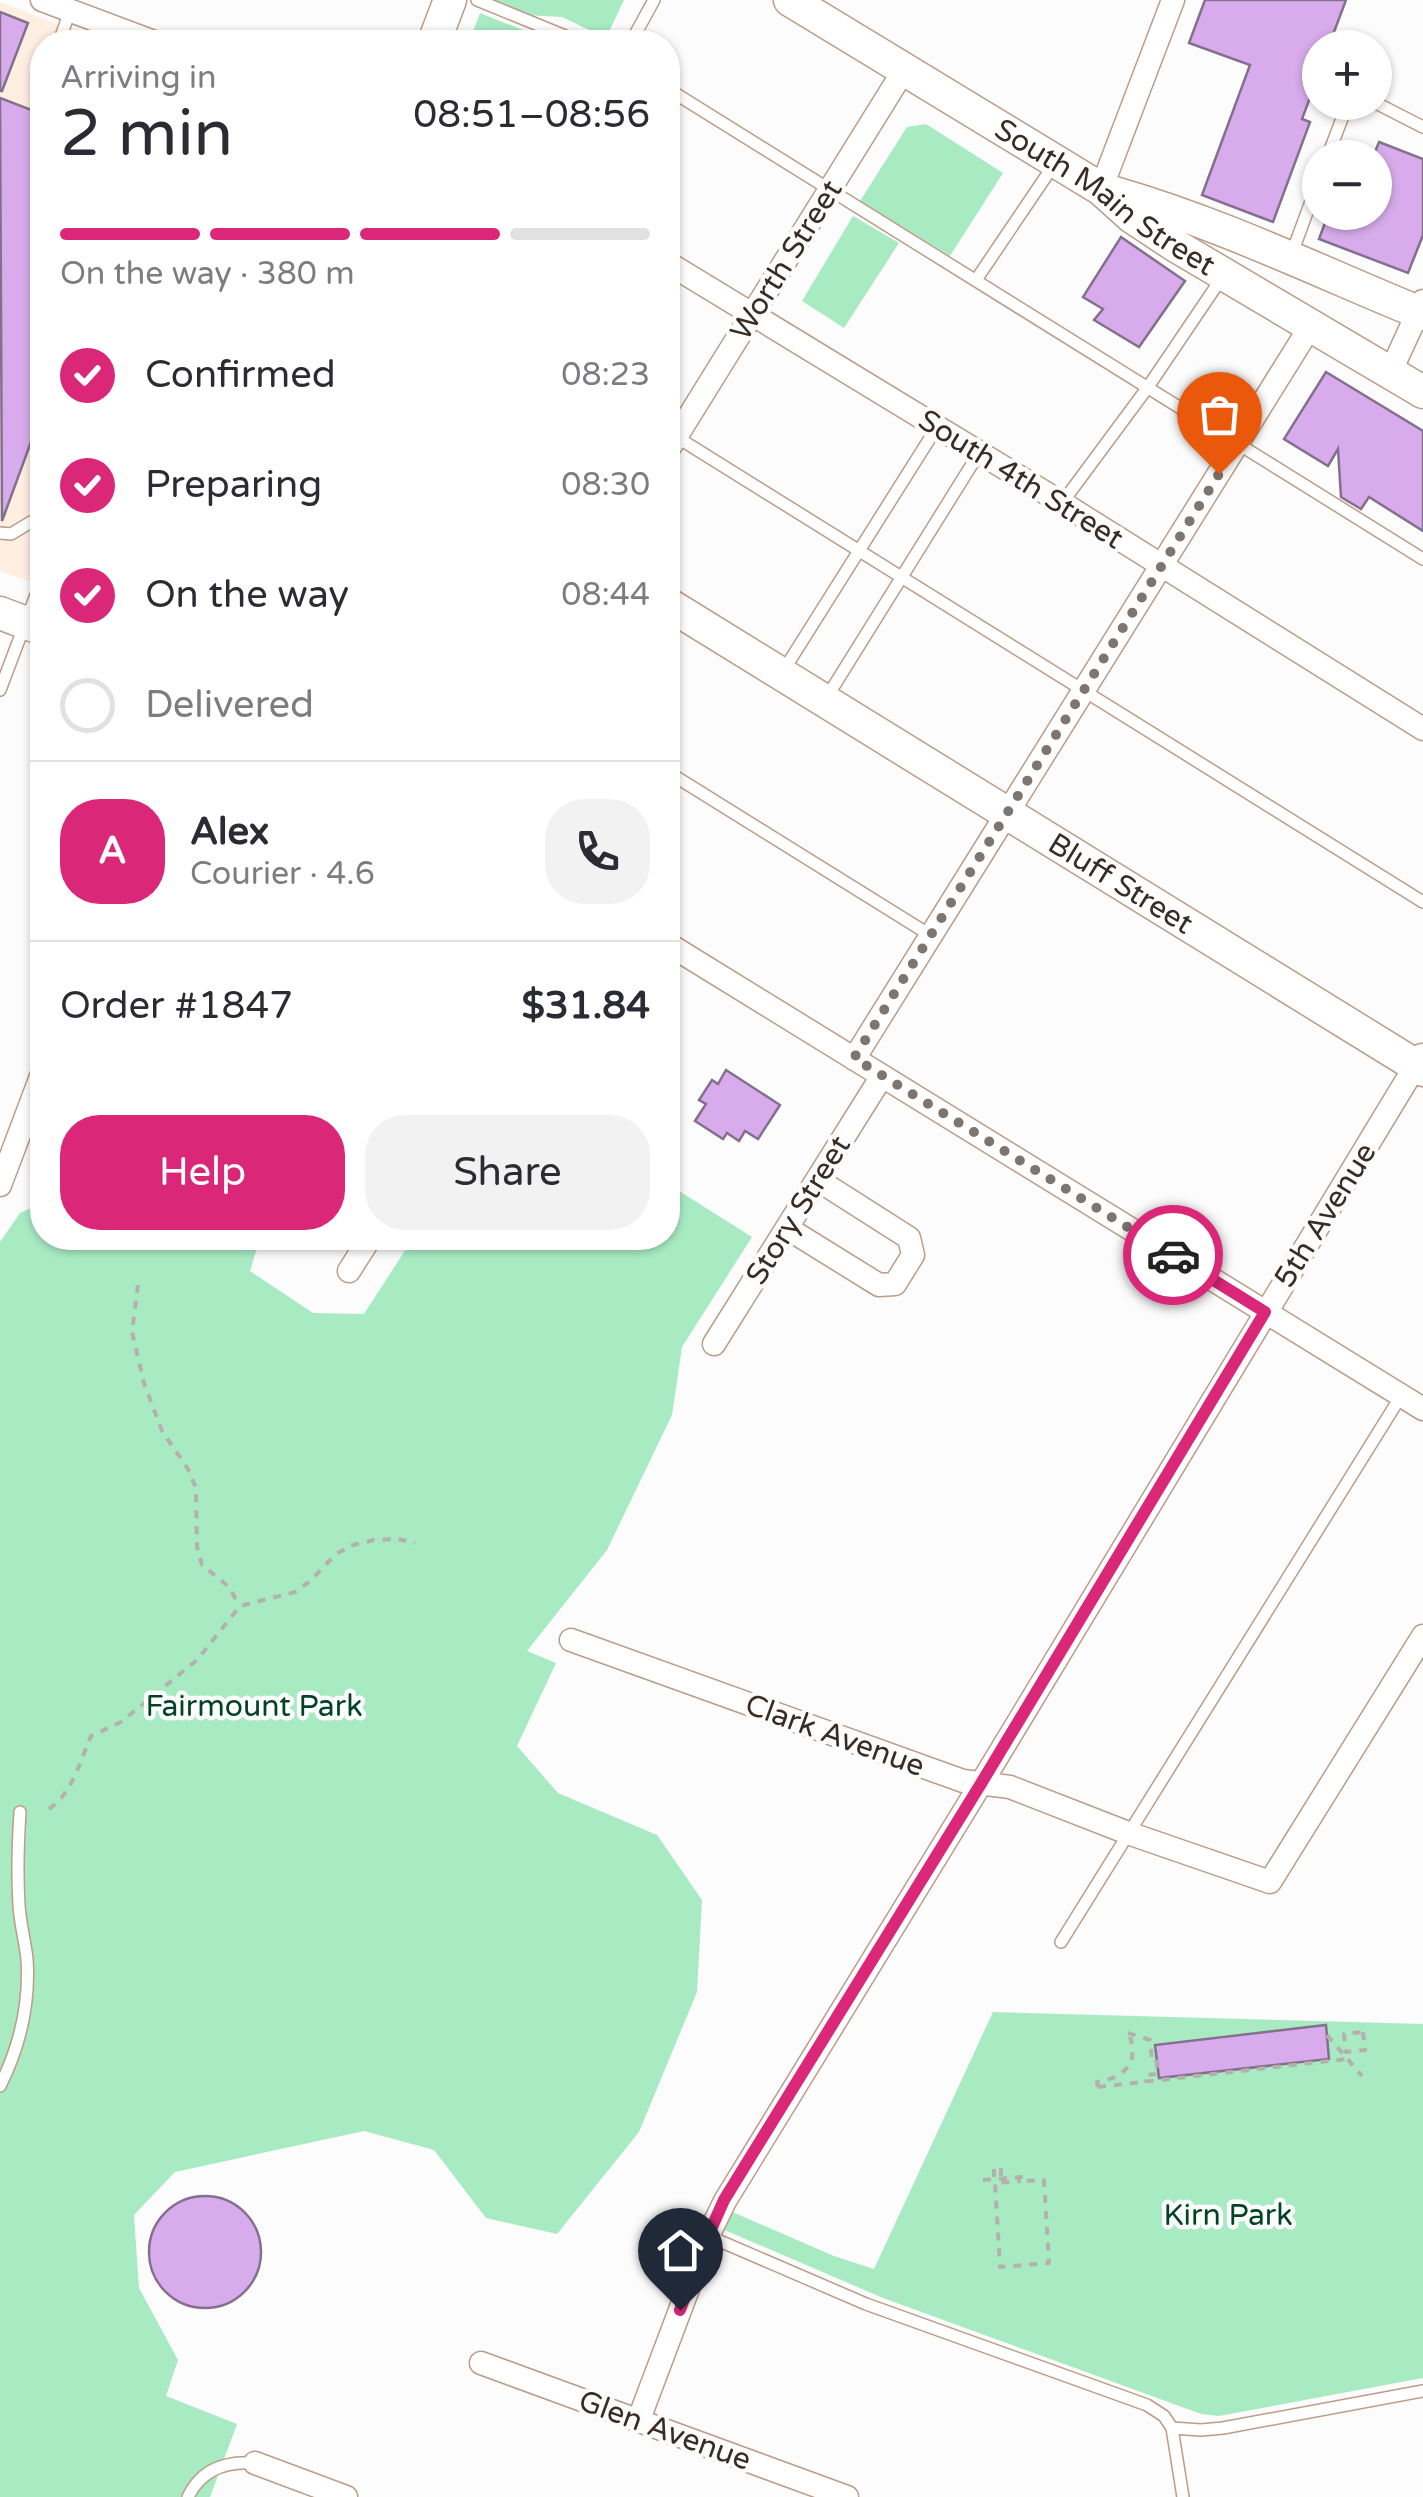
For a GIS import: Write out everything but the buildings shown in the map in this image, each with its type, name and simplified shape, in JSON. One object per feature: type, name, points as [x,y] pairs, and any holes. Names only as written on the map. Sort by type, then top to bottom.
[{"type":"main road","points":[[439,30],[450,0]]},
{"type":"main road","name":"South Main Street","points":[[802,3],[904,70],[1101,189],[1132,216],[1224,275],[1423,392]]},
{"type":"main road","points":[[1101,189],[1187,216],[1422,309]]},
{"type":"main road","name":"Bluff Street","points":[[680,611],[1006,814],[1421,1062]]},
{"type":"street","points":[[42,0],[72,5],[127,30]]},
{"type":"street","points":[[1101,189],[1173,0]]},
{"type":"street","name":"Worth Street","points":[[680,424],[904,70]]},
{"type":"street","name":"South 4th Street","points":[[680,270],[1423,729]]},
{"type":"street","points":[[1390,373],[1422,309]]},
{"type":"street","points":[[854,1058],[1310,327]]},
{"type":"street","points":[[680,951],[1423,1409]]},
{"type":"street","name":"5th Avenue","points":[[639,2419],[724,2200],[1421,1062]]},
{"type":"street","name":"Story Street","points":[[714,1344],[882,1076]]},
{"type":"street","points":[[0,1184],[30,1105]]},
{"type":"street","points":[[787,1228],[879,1285],[895,1284],[913,1254],[909,1238],[818,1180]]},
{"type":"street","points":[[349,1271],[362,1250]]},
{"type":"street","name":"Clark Avenue","points":[[571,1640],[963,1780],[1010,1786],[1128,1833],[1270,1882],[1423,1636]]},
{"type":"street","name":"Glen Avenue","points":[[482,2363],[848,2497]]},
{"type":"street","points":[[255,2463],[346,2497]]},
{"type":"lane","points":[[477,0],[551,30]]},
{"type":"lane","points":[[638,30],[654,0]]},
{"type":"lane","points":[[63,30],[72,5]]},
{"type":"lane","points":[[680,96],[1423,559]]},
{"type":"lane","points":[[1392,111],[1423,127]]},
{"type":"lane","points":[[976,280],[1056,162]]},
{"type":"lane","points":[[1291,257],[1302,227]]},
{"type":"lane","points":[[1062,504],[1224,275]]},
{"type":"lane","points":[[781,674],[937,428]]},
{"type":"lane","points":[[680,445],[859,550],[1423,902]]},
{"type":"lane","points":[[824,701],[978,453]]},
{"type":"lane","points":[[0,533],[11,534],[30,522]]},
{"type":"lane","points":[[0,690],[23,622]]},
{"type":"lane","points":[[680,780],[930,936]]},
{"type":"lane","points":[[1061,1942],[1401,1396]]},
{"type":"lane","points":[[0,2086],[13,2060],[27,1999],[18,1857],[20,1812]]},
{"type":"lane","points":[[708,2236],[866,2304],[1147,2405],[1164,2416],[1172,2428],[1183,2497]]},
{"type":"lane","points":[[1172,2428],[1223,2428],[1423,2391]]},
{"type":"lane","points":[[188,2497],[194,2483],[218,2466],[255,2463]]},
{"type":"path","points":[[138,1285],[132,1332],[144,1383],[162,1431],[196,1488],[197,1546],[202,1565],[228,1586],[240,1606]]},
{"type":"path","points":[[49,1810],[68,1789],[91,1736],[121,1722],[197,1660],[240,1606],[296,1592],[336,1554],[353,1545],[398,1538],[415,1543]]},
{"type":"path","points":[[1146,2082],[1145,2075],[1158,2074],[1150,2040],[1127,2036],[1133,2050],[1128,2066],[1115,2078],[1097,2082],[1098,2087],[1146,2082],[1347,2055],[1366,2050],[1364,2032],[1344,2034],[1347,2055]]},
{"type":"path","points":[[1327,2035],[1362,2076]]},
{"type":"path","points":[[982,2180],[1021,2177],[1022,2181]]},
{"type":"path","points":[[1044,2180],[1049,2263],[1000,2266],[994,2183],[1022,2181],[1044,2180]]},
{"type":"shaded area","points":[[0,2],[73,30],[30,30],[30,582],[0,571]]},
{"type":"green space","points":[[488,0],[624,0],[610,30],[589,30],[562,17],[525,15]]},
{"type":"green space","points":[[480,13],[523,30],[474,30]]},
{"type":"green space","points":[[926,124],[1003,173],[950,256],[860,201],[907,127]]},
{"type":"green space","points":[[853,216],[899,243],[844,328],[802,301]]},
{"type":"green space","name":"Fairmount Park","points":[[680,1192],[752,1237],[682,1347],[672,1415],[607,1550],[527,1651],[556,1663],[517,1746],[558,1793],[657,1835],[702,1900],[697,1992],[639,2132],[557,2234],[486,2218],[434,2150],[364,2131],[175,2172],[134,2215],[139,2288],[178,2360],[166,2396],[237,2424],[210,2497],[0,2497],[0,1242],[20,1213],[30,1208],[30,1250],[256,1250],[250,1271],[313,1313],[364,1314],[405,1250],[680,1250]]},
{"type":"green space","name":"Kirn Park","points":[[993,2012],[1423,2024],[1423,2378],[1219,2416],[1201,2414],[883,2298],[713,2225],[721,2207],[874,2269]]},
{"type":"way so far","points":[[1173,1255],[854,1058],[1219,474]]},
{"type":"route","points":[[680,2310],[724,2200],[1265,1312],[1173,1255]]}]
